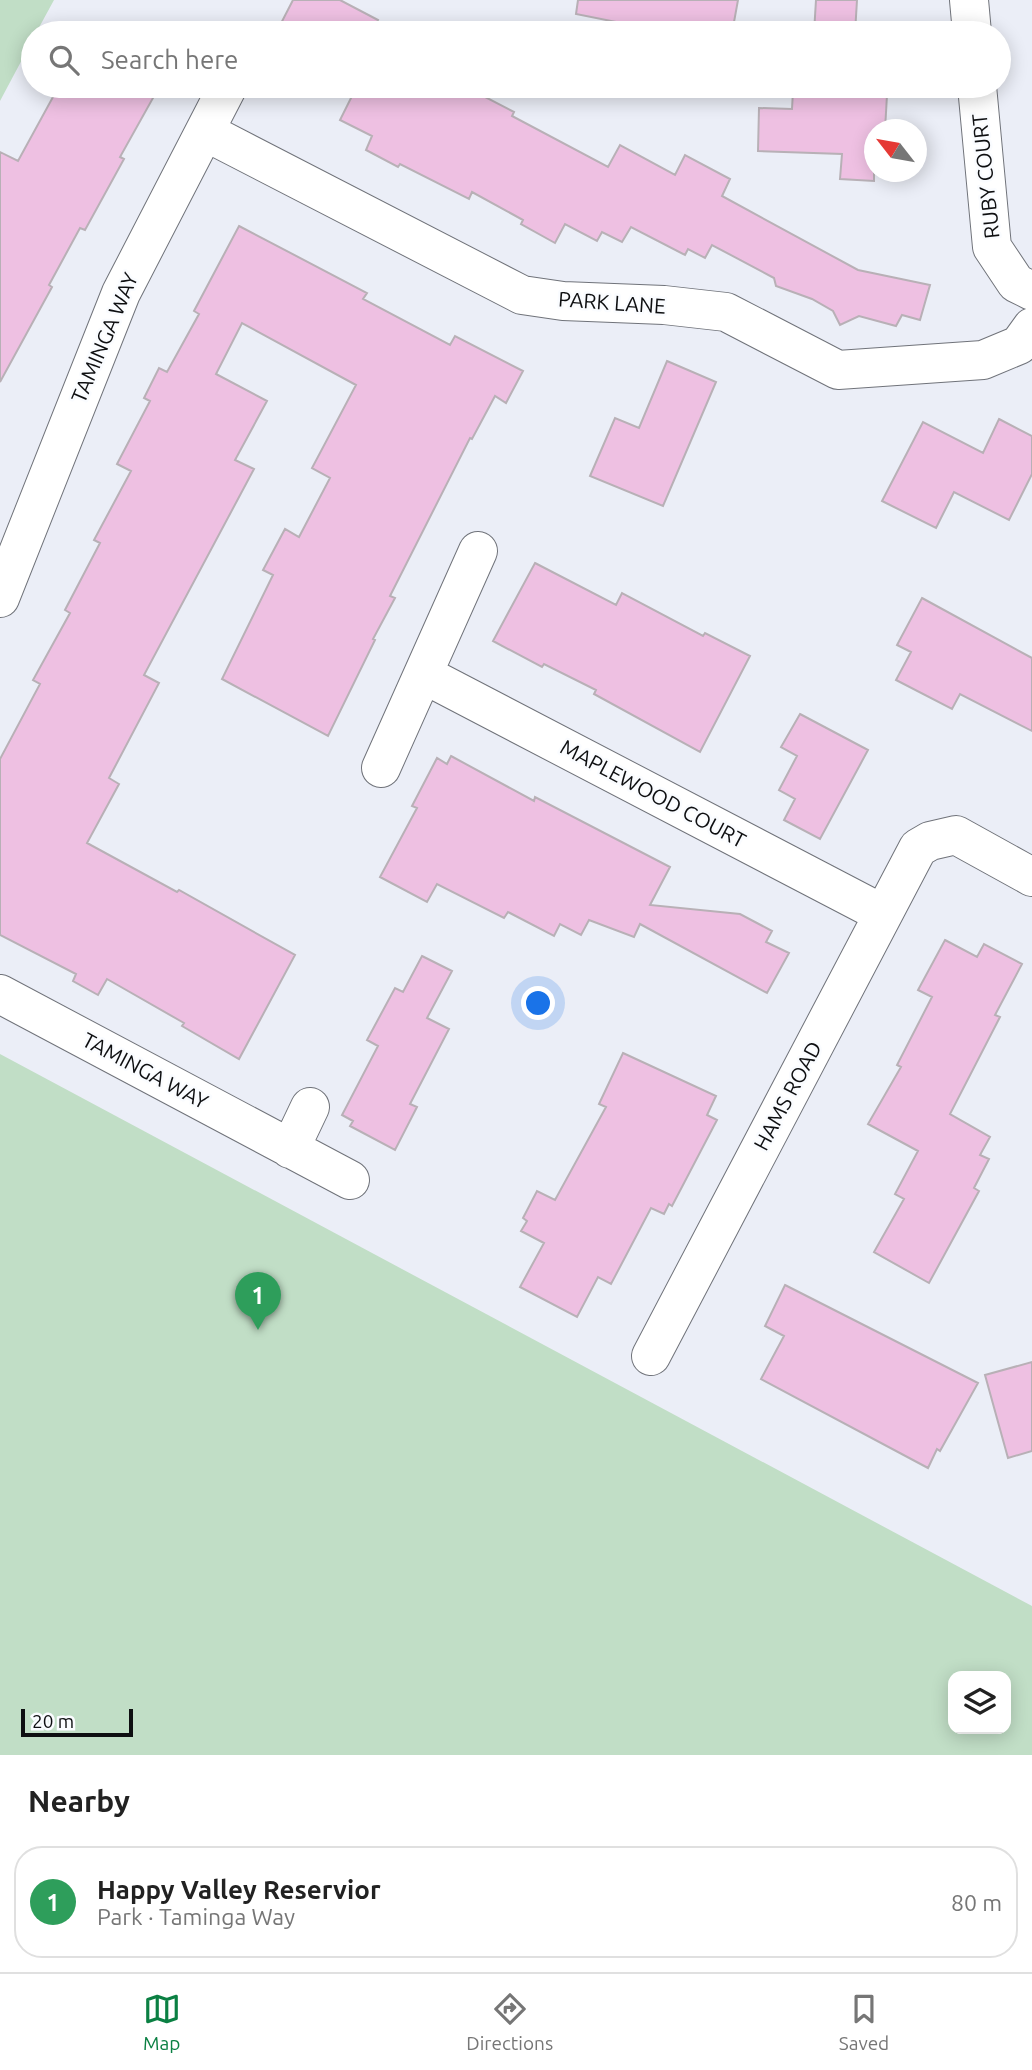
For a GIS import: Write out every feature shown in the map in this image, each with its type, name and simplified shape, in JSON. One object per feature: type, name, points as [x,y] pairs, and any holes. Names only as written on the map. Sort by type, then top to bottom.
[{"type":"street","points":[[969,0],[971,21]]},
{"type":"street","name":"TAMINGA WAY","points":[[0,598],[121,293],[222,98]]},
{"type":"street","name":"RUBY COURT","points":[[978,98],[992,247],[1016,283],[1032,291]]},
{"type":"street","name":"PARK LANE","points":[[206,132],[522,295],[563,301],[664,305],[726,312],[838,370],[984,360],[1019,345],[1032,327]]},
{"type":"street","points":[[381,768],[478,551]]},
{"type":"street","name":"MAPLEWOOD COURT","points":[[424,674],[883,914]]},
{"type":"street","name":"HAMS ROAD","points":[[651,1356],[918,848],[930,841],[956,835],[1032,877]]},
{"type":"street","name":"TAMINGA WAY","points":[[0,994],[349,1180]]},
{"type":"street","points":[[290,1149],[310,1107]]},
{"type":"green space","points":[[0,0],[54,0],[43,21],[21,21],[21,62],[0,101]]},
{"type":"green space","points":[[0,1054],[1032,1606],[1032,1755],[0,1755]]},
{"type":"building","points":[[293,0],[340,0],[378,20],[377,21],[282,21]]},
{"type":"building","points":[[578,0],[738,0],[734,21],[611,21],[576,14]]},
{"type":"building","points":[[816,0],[857,0],[856,21],[815,21]]},
{"type":"building","points":[[52,98],[153,98],[120,157],[124,159],[85,230],[80,228],[49,285],[52,287],[0,382],[0,152],[18,161]]},
{"type":"building","points":[[351,98],[487,98],[514,112],[512,116],[608,167],[620,145],[675,175],[685,155],[730,179],[722,196],[858,270],[930,285],[920,320],[902,315],[896,326],[859,316],[840,325],[833,311],[812,299],[776,286],[774,278],[712,245],[705,258],[688,249],[685,255],[631,227],[622,242],[602,232],[597,241],[565,224],[555,243],[521,224],[523,220],[472,192],[469,199],[366,150],[372,136],[340,120]]},
{"type":"building","points":[[793,98],[887,98],[886,119],[864,119],[864,180],[840,179],[842,154],[758,151],[759,108],[792,109]]},
{"type":"building","points":[[239,226],[367,293],[363,299],[450,345],[455,336],[523,371],[506,403],[495,396],[472,439],[470,438],[390,596],[395,598],[328,736],[222,679],[273,575],[263,570],[285,529],[299,537],[330,478],[312,468],[356,385],[242,323],[216,374],[267,401],[235,460],[254,469],[144,675],[159,683],[109,778],[119,784],[87,843],[177,892],[179,890],[295,955],[239,1059],[182,1026],[184,1023],[107,979],[98,995],[73,981],[76,974],[0,935],[0,759],[40,684],[33,680],[70,613],[65,610],[100,543],[94,540],[131,471],[117,464],[150,401],[144,398],[159,368],[167,372],[199,314],[194,311]]},
{"type":"building","points":[[667,361],[716,382],[663,506],[590,476],[615,418],[639,428]]},
{"type":"building","points":[[999,419],[1032,436],[1032,474],[1009,520],[954,492],[936,528],[882,501],[923,422],[983,453]]},
{"type":"building","points":[[535,563],[616,605],[622,593],[703,636],[705,633],[750,656],[700,752],[594,694],[596,690],[544,664],[542,667],[493,641]]},
{"type":"building","points":[[922,598],[1032,658],[1032,731],[960,694],[952,709],[896,680],[911,652],[897,645]]},
{"type":"building","points":[[800,714],[868,750],[820,839],[784,820],[795,799],[779,790],[797,756],[781,747]]},
{"type":"building","points":[[451,756],[534,801],[535,797],[670,867],[650,905],[740,914],[772,931],[766,942],[789,953],[767,993],[640,924],[634,937],[589,920],[581,935],[560,924],[554,936],[508,912],[504,918],[437,884],[427,902],[380,877],[417,808],[412,806],[437,758],[447,764]]},
{"type":"building","points":[[945,940],[977,957],[984,944],[1022,964],[995,1015],[1000,1017],[950,1114],[990,1137],[980,1155],[989,1159],[974,1188],[979,1191],[929,1283],[874,1252],[904,1199],[895,1194],[918,1151],[868,1124],[901,1067],[897,1065],[932,997],[918,990]]},
{"type":"building","points":[[422,956],[452,971],[427,1018],[449,1029],[410,1104],[417,1107],[395,1150],[350,1126],[353,1121],[342,1115],[378,1046],[367,1040],[395,988],[403,992]]},
{"type":"building","points":[[623,1053],[716,1096],[707,1115],[717,1120],[672,1206],[669,1204],[664,1214],[651,1208],[611,1284],[598,1277],[577,1317],[520,1287],[544,1243],[521,1231],[527,1221],[523,1218],[537,1191],[555,1200],[606,1107],[599,1104]]},
{"type":"building","points":[[785,1285],[978,1383],[928,1468],[761,1379],[784,1336],[765,1326]]},
{"type":"building","points":[[1032,1362],[1032,1451],[1008,1458],[985,1375]]},
{"type":"place","name":"Happy Valley Reservior","points":[[258,1330]]}]
